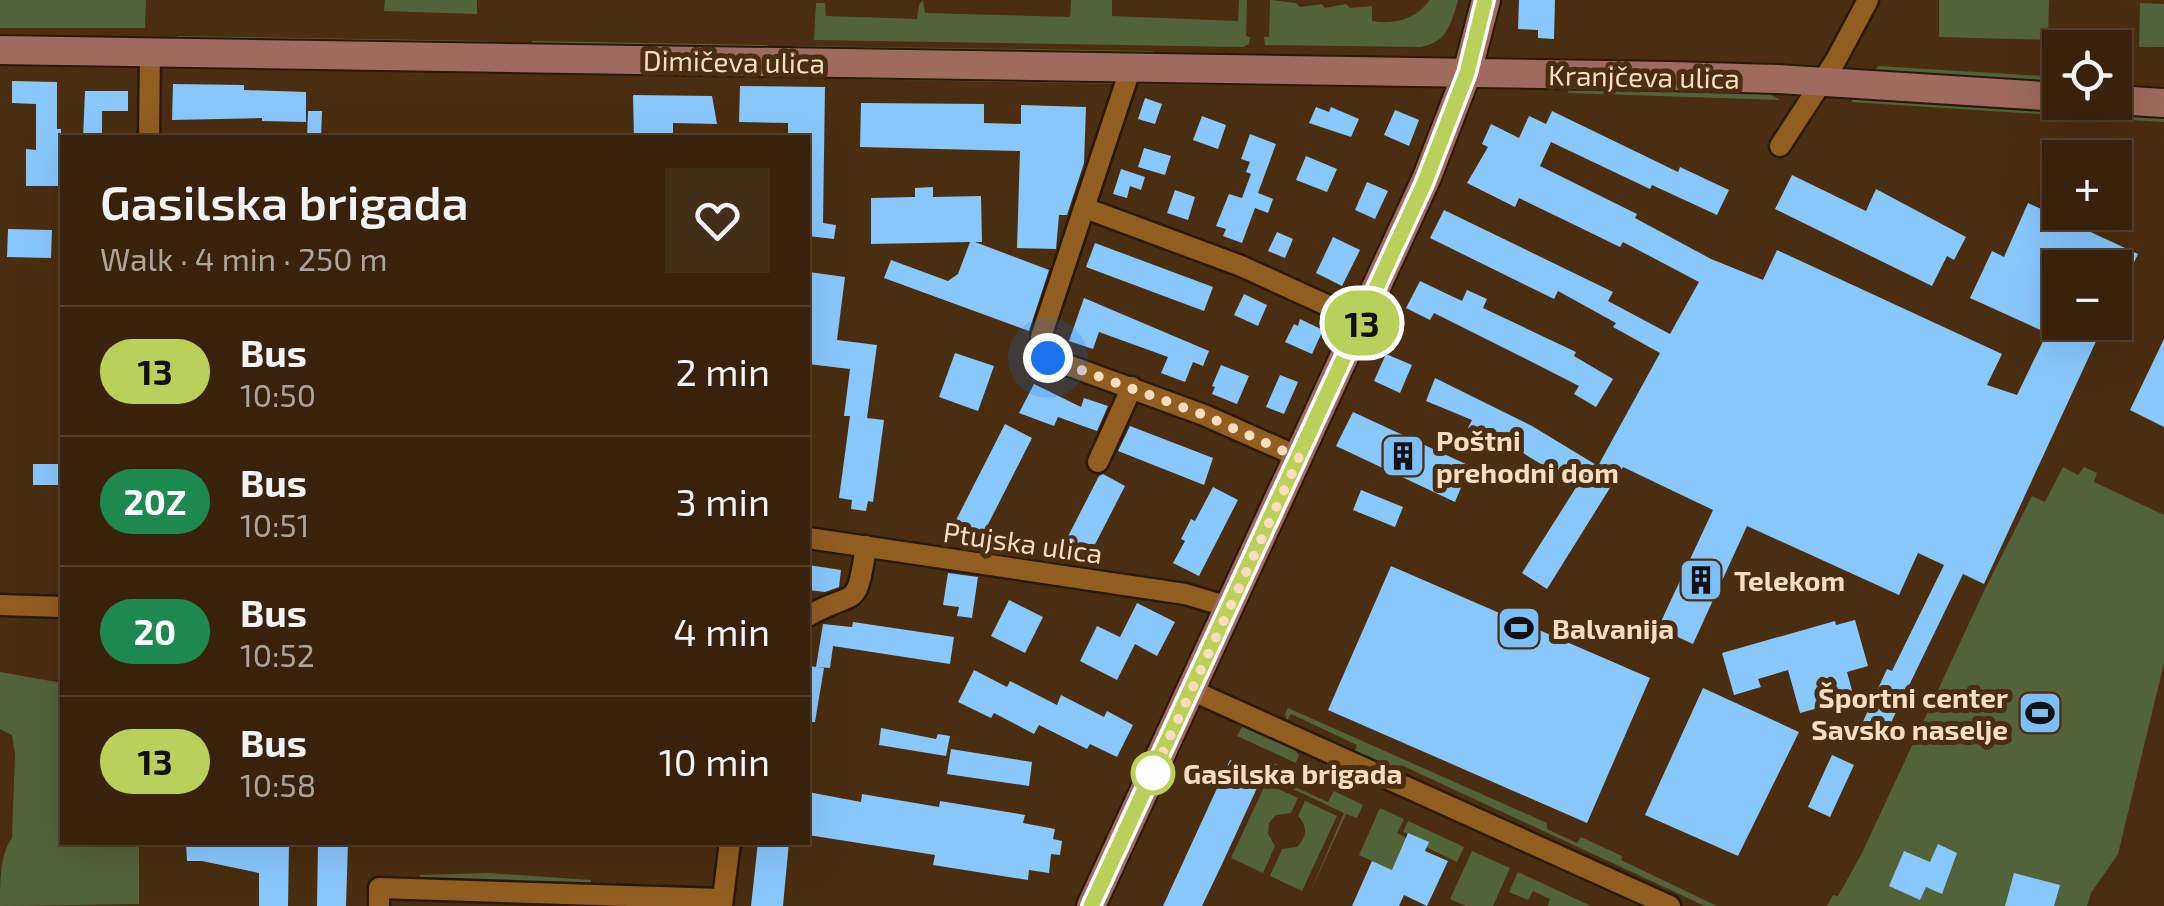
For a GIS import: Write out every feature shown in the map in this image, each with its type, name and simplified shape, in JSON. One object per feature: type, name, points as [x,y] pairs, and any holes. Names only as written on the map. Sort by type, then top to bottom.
[{"type":"street","points":[[1091,906],[1299,458],[1370,324],[1467,73],[1486,0]]},
{"type":"street","points":[[1780,146],[1868,0]]},
{"type":"street","name":"Dimičeva ulica","points":[[0,50],[1128,76],[1467,73]]},
{"type":"street","points":[[149,135],[150,52]]},
{"type":"street","name":"Kranjčeva ulica","points":[[1467,73],[1821,82],[2042,96]]},
{"type":"street","points":[[1128,76],[1040,348],[1048,358],[1132,387],[1299,458]]},
{"type":"street","points":[[2132,101],[2164,103]]},
{"type":"street","points":[[1085,208],[1241,266],[1370,324]]},
{"type":"street","points":[[1098,462],[1132,387]]},
{"type":"street","name":"Ptujska ulica","points":[[810,538],[1185,594],[1229,607]]},
{"type":"street","points":[[810,615],[854,596],[866,546]]},
{"type":"street","points":[[0,605],[60,607]]},
{"type":"street","points":[[1191,690],[1670,906]]},
{"type":"street","points":[[379,897],[722,902],[730,845]]},
{"type":"green space","points":[[0,0],[146,0],[145,28],[0,28]]},
{"type":"green space","points":[[385,0],[477,0],[477,14],[384,11]]},
{"type":"green space","points":[[923,0],[925,13],[1070,17],[1071,0],[1112,0],[1112,16],[1238,21],[1239,0],[1247,0],[1246,36],[1250,37],[1249,44],[1243,47],[814,40],[816,3],[825,3],[826,16],[917,19]]},
{"type":"green space","points":[[1270,0],[1300,7],[1372,6],[1372,21],[1389,22],[1412,16],[1430,0],[1458,0],[1442,37],[1420,47],[1265,45],[1264,37],[1269,37]]},
{"type":"green space","points":[[1939,0],[2049,0],[2048,30],[2042,30],[2042,40],[1939,37]]},
{"type":"green space","points":[[2140,3],[2164,4],[2164,47],[2139,47]]},
{"type":"green space","points":[[177,36],[489,41],[483,45],[177,41]]},
{"type":"green space","points":[[532,41],[768,45],[764,49],[531,46]]},
{"type":"green space","points":[[797,46],[1153,51],[1155,56],[805,51]]},
{"type":"green space","points":[[1878,66],[2042,76],[2042,82],[1874,72]]},
{"type":"green space","points":[[846,74],[1121,79],[1119,84],[846,79]]},
{"type":"green space","points":[[1136,79],[1400,86],[1134,84]]},
{"type":"green space","points":[[1568,87],[1764,91],[1780,100],[1568,93]]},
{"type":"green space","points":[[1855,97],[2042,108],[2042,114],[1851,102]]},
{"type":"green space","points":[[2132,114],[2164,116],[2164,122],[2132,120]]},
{"type":"green space","name":"Športni center Savsko naselje","points":[[2063,467],[2078,475],[2084,467],[2097,473],[2094,482],[2164,515],[2164,663],[2118,854],[2091,893],[2087,906],[1827,906],[1833,895],[1838,896],[1861,855],[2032,496],[2045,502]]},
{"type":"green space","points":[[0,672],[60,683],[60,845],[139,845],[139,904],[0,906],[3,860],[12,838],[15,754],[12,735],[0,729]]},
{"type":"green space","points":[[1288,708],[1547,823],[1547,829],[1577,843],[1581,837],[1717,906],[1705,906],[1401,765],[1396,774],[1353,755],[1357,745],[1291,714],[1287,720]]},
{"type":"green space","points":[[1244,724],[1291,746],[1299,755],[1296,763],[1237,736]]},
{"type":"green space","points":[[1270,761],[1287,769],[1282,781],[1328,802],[1334,791],[1363,805],[1357,818],[1346,814],[1309,895],[1344,813],[1263,775]]},
{"type":"green space","points":[[1266,783],[1298,798],[1291,813],[1276,815],[1269,823],[1268,834],[1275,846],[1263,873],[1231,858]]},
{"type":"green space","points":[[1305,801],[1337,816],[1302,891],[1270,876],[1282,849],[1297,847],[1303,840],[1305,828],[1298,816]]},
{"type":"green space","points":[[1380,808],[1404,819],[1397,833],[1406,838],[1396,872],[1359,855]]},
{"type":"green space","points":[[1408,821],[1464,847],[1457,862],[1426,847],[1428,842],[1403,832]]},
{"type":"green space","points":[[1472,851],[1510,868],[1493,906],[1466,906],[1450,899]]},
{"type":"green space","points":[[1518,872],[1591,906],[1548,906],[1550,899],[1533,891],[1528,900],[1509,892]]},
{"type":"green space","points":[[488,873],[591,880],[590,888],[420,882],[420,875]]},
{"type":"building","points":[[1519,0],[1555,0],[1554,39],[1538,38],[1538,30],[1518,29]]},
{"type":"building","points":[[12,81],[57,82],[60,186],[26,186],[26,149],[36,150],[36,104],[12,103]]},
{"type":"building","points":[[173,84],[244,85],[244,90],[306,92],[306,122],[262,118],[172,120]]},
{"type":"building","points":[[740,86],[825,87],[823,223],[836,225],[834,239],[810,236],[810,135],[788,135],[788,123],[739,122]]},
{"type":"building","points":[[85,91],[128,91],[128,111],[102,111],[102,135],[83,135]]},
{"type":"building","points":[[633,95],[712,96],[717,124],[673,123],[673,135],[634,135]]},
{"type":"building","points":[[1145,98],[1162,104],[1155,124],[1138,119]]},
{"type":"building","points":[[861,103],[984,104],[984,123],[1021,124],[1021,105],[1086,107],[1084,163],[1067,215],[1059,215],[1056,249],[1017,248],[1020,151],[860,147]]},
{"type":"building","points":[[1316,107],[1329,112],[1331,107],[1359,119],[1351,137],[1309,123]]},
{"type":"building","points":[[1395,110],[1419,120],[1409,146],[1384,135]]},
{"type":"building","points":[[308,111],[322,111],[321,135],[307,135]]},
{"type":"building","points":[[1552,111],[1678,172],[1680,167],[1729,190],[1717,215],[1652,185],[1650,189],[1551,142],[1540,166],[1637,214],[1635,218],[1711,259],[1763,280],[1777,250],[2002,354],[1987,385],[2017,395],[2044,340],[2097,340],[1984,584],[1963,574],[1884,737],[1861,726],[1887,669],[1892,671],[1944,565],[1918,553],[1899,595],[1747,526],[1693,644],[1658,628],[1713,510],[1623,467],[1547,589],[1522,573],[1577,486],[1500,439],[1498,442],[1468,428],[1472,420],[1426,401],[1435,378],[1532,426],[1598,466],[1660,353],[1558,291],[1554,299],[1430,238],[1444,210],[1613,292],[1608,301],[1670,334],[1699,282],[1623,242],[1620,247],[1519,198],[1515,207],[1467,183],[1488,147],[1482,144],[1491,124],[1519,138],[1529,116],[1546,124]]},
{"type":"building","points":[[1202,116],[1226,125],[1218,149],[1193,140]]},
{"type":"building","points":[[1250,134],[1276,144],[1258,193],[1273,199],[1268,213],[1255,208],[1242,243],[1223,236],[1226,229],[1216,226],[1229,194],[1242,198],[1251,174],[1246,172],[1250,162],[1241,159]]},
{"type":"building","points":[[1144,148],[1171,156],[1165,175],[1138,167]]},
{"type":"building","points":[[1306,156],[1337,169],[1327,192],[1296,180]]},
{"type":"building","points":[[1121,169],[1145,177],[1141,190],[1130,186],[1127,198],[1113,194]]},
{"type":"building","points":[[1792,175],[1866,211],[1876,189],[1966,237],[1954,260],[1947,256],[1932,286],[1775,209]]},
{"type":"building","points":[[1367,182],[1388,191],[1375,219],[1355,210]]},
{"type":"building","points":[[933,187],[933,197],[981,196],[982,242],[975,242],[1049,270],[1029,331],[884,278],[891,260],[948,281],[958,274],[970,242],[871,244],[871,198],[915,197],[915,188]]},
{"type":"building","points":[[1175,190],[1195,197],[1188,220],[1167,213]]},
{"type":"building","points":[[2028,203],[2042,209],[2042,230],[2086,230],[2129,250],[2042,250],[2042,331],[1970,298],[1992,251],[2004,257]]},
{"type":"building","points":[[8,229],[52,230],[51,258],[7,257]]},
{"type":"building","points":[[1277,232],[1293,239],[1285,258],[1268,251]]},
{"type":"building","points":[[1333,237],[1360,250],[1342,286],[1316,273]]},
{"type":"building","points":[[1095,243],[1213,287],[1204,311],[1086,267]]},
{"type":"building","points":[[810,272],[845,277],[837,340],[877,345],[867,418],[884,420],[873,502],[868,501],[866,511],[851,509],[852,500],[839,498],[850,416],[844,416],[850,369],[810,364]]},
{"type":"building","points":[[1420,281],[1462,301],[1467,290],[1487,299],[1483,308],[1576,352],[1574,356],[1613,379],[1596,407],[1574,394],[1579,386],[1434,313],[1430,320],[1406,308]]},
{"type":"building","points":[[1244,294],[1267,305],[1258,326],[1234,315]]},
{"type":"building","points":[[1084,298],[1209,351],[1203,366],[1193,362],[1185,382],[1161,373],[1168,357],[1099,332],[1093,349],[1069,341]]},
{"type":"building","points":[[1300,319],[1323,330],[1312,354],[1285,342]]},
{"type":"building","points":[[2164,339],[2164,427],[2130,410]]},
{"type":"building","points":[[955,353],[994,366],[978,411],[939,397]]},
{"type":"building","points":[[1386,354],[1412,365],[1400,393],[1374,381]]},
{"type":"building","points":[[1221,365],[1249,376],[1237,404],[1212,394]]},
{"type":"building","points":[[1280,375],[1298,382],[1284,414],[1266,407]]},
{"type":"building","points":[[1034,384],[1081,407],[1084,398],[1108,406],[1097,431],[1058,417],[1054,426],[1019,413]]},
{"type":"building","name":"Poštni prehodni dom","points":[[1353,412],[1470,466],[1455,502],[1336,446]]},
{"type":"building","points":[[1005,424],[1032,438],[979,542],[952,528]]},
{"type":"building","points":[[1130,426],[1213,458],[1204,485],[1118,451]]},
{"type":"building","points":[[33,464],[60,464],[60,485],[33,485]]},
{"type":"building","points":[[1103,474],[1125,486],[1087,560],[1062,548]]},
{"type":"building","points":[[1213,487],[1238,500],[1199,576],[1173,563],[1191,519],[1195,521]]},
{"type":"building","points":[[1361,490],[1403,507],[1395,527],[1353,510]]},
{"type":"building","points":[[810,565],[841,570],[839,587],[825,592],[810,590]]},
{"type":"building","points":[[1391,566],[1650,678],[1587,823],[1328,710]]},
{"type":"building","points":[[948,573],[978,577],[972,618],[957,616],[959,607],[943,605]]},
{"type":"building","points":[[1009,600],[1043,617],[1025,653],[991,636]]},
{"type":"building","points":[[1137,603],[1175,622],[1157,656],[1135,644],[1117,680],[1080,661],[1097,626],[1120,637]]},
{"type":"building","points":[[1855,620],[1868,666],[1847,672],[1854,698],[1800,713],[1788,670],[1758,679],[1761,687],[1734,695],[1722,653],[1835,621],[1836,625]]},
{"type":"building","points":[[853,622],[954,637],[950,664],[833,646],[830,668],[816,667],[823,624],[852,627]]},
{"type":"building","points":[[810,666],[824,668],[815,722],[810,722]]},
{"type":"building","points":[[974,670],[1007,687],[1010,681],[1057,705],[1061,695],[1104,717],[1107,711],[1133,725],[1117,757],[1090,744],[1087,749],[1039,725],[1034,734],[994,713],[991,718],[958,702]]},
{"type":"building","points":[[1703,688],[1799,732],[1738,856],[1645,815]]},
{"type":"building","points":[[881,728],[936,739],[938,734],[950,736],[946,756],[879,745]]},
{"type":"building","points":[[951,749],[1032,762],[1029,786],[947,774]]},
{"type":"building","points":[[1832,755],[1854,765],[1830,817],[1808,807]]},
{"type":"building","points":[[1230,760],[1263,775],[1202,906],[1163,906]]},
{"type":"building","points":[[810,792],[861,802],[862,794],[939,807],[940,801],[1025,815],[1023,823],[1055,829],[1053,839],[1062,841],[1060,855],[1051,854],[1049,873],[1029,870],[1028,880],[933,865],[935,855],[810,835]]},
{"type":"building","points":[[1408,833],[1429,842],[1425,851],[1448,861],[1427,906],[1404,895],[1399,906],[1352,906],[1372,861],[1392,870]]},
{"type":"building","points":[[1938,844],[1957,853],[1942,894],[1926,887],[1920,900],[1889,886],[1904,851],[1930,862]]},
{"type":"building","points":[[186,845],[289,845],[288,906],[259,906],[259,873],[187,861]]},
{"type":"building","points":[[318,845],[348,845],[346,906],[317,906]]},
{"type":"building","points":[[758,845],[789,845],[783,906],[751,906]]},
{"type":"building","points":[[2014,873],[2060,885],[2054,906],[2005,906]]},
{"type":"bus line","name":"13","points":[[1091,906],[1424,184],[1467,73],[1485,0]]},
{"type":"place","name":"Poštni prehodni dom","points":[[1403,456]]},
{"type":"place","name":"Telekom","points":[[1701,580]]},
{"type":"place","name":"Balvanija","points":[[1519,628]]},
{"type":"place","name":"Športni center Savsko naselje","points":[[2040,713]]},
{"type":"place","name":"Gasilska brigada","points":[[1153,773]]},
{"type":"route","points":[[1048,358],[1204,415],[1299,458],[1149,782],[1153,773]]}]
